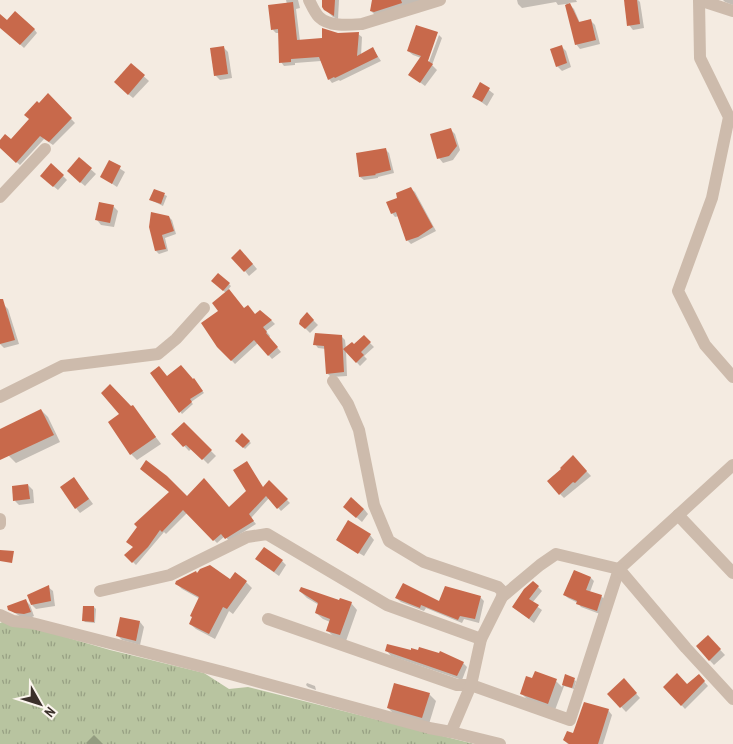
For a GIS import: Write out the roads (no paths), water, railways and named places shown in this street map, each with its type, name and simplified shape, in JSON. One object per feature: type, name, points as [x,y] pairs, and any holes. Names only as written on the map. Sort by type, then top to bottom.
[{"type":"street","points":[[309,0],[322,20],[348,25],[362,24],[440,0]]},
{"type":"street","points":[[733,11],[699,0],[700,58],[729,117],[712,198],[678,292],[705,344],[733,377]]},
{"type":"street","points":[[0,197],[45,149]]},
{"type":"street","points":[[0,397],[62,366],[158,354],[176,339],[204,308]]},
{"type":"street","points":[[333,381],[348,404],[359,430],[374,504],[389,541],[424,562],[484,584],[498,587],[503,592],[481,639],[471,685],[451,732]]},
{"type":"street","points":[[268,618],[457,685],[471,685],[570,720],[619,569],[733,465]]},
{"type":"street","points":[[678,515],[733,573]]},
{"type":"street","points":[[100,591],[170,575],[247,536],[268,534],[387,605],[481,639]]},
{"type":"street","points":[[502,597],[556,554],[619,569],[686,648],[733,699]]},
{"type":"street","points":[[0,615],[13,621],[32,623],[190,663],[428,728],[500,744]]}]
